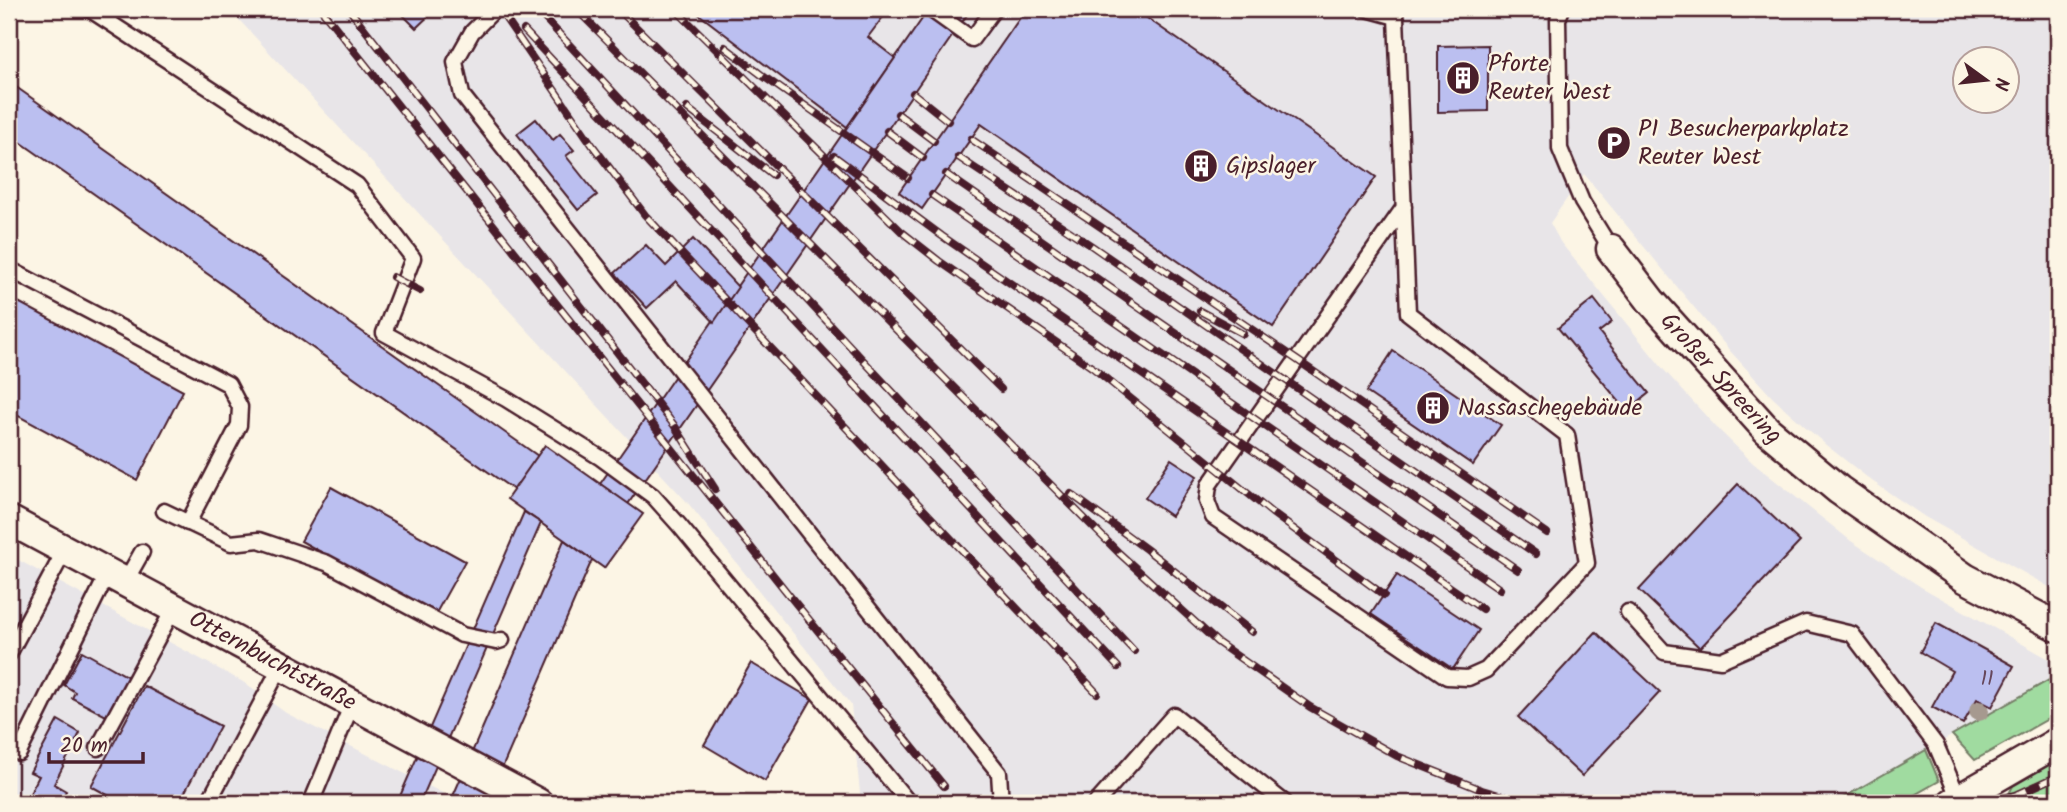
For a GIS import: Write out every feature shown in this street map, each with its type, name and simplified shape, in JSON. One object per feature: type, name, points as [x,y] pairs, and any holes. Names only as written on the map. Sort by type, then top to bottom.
[{"type":"street","name":"Großer Spreering","points":[[1611,250],[1651,301],[1767,430],[1839,491],[1965,578],[2058,626]]},
{"type":"street","name":"Otternbuchtstraße","points":[[9,520],[538,803]]},
{"type":"street","points":[[1956,801],[2058,742]]},
{"type":"lane","points":[[89,9],[357,185],[413,258],[384,333],[506,398],[601,458],[653,496],[909,803]]},
{"type":"lane","points":[[495,9],[472,32],[456,62],[462,95],[999,773],[1001,803]]},
{"type":"lane","points":[[930,9],[972,39],[994,9]]},
{"type":"lane","points":[[1367,9],[1396,17],[1404,207],[1408,313],[1567,435],[1587,563],[1486,670],[1468,678],[1447,677],[1213,516],[1207,501],[1209,485],[1404,207]]},
{"type":"lane","name":"Großer Spreering","points":[[1562,9],[1558,19],[1560,149],[1582,202],[1611,250]]},
{"type":"lane","points":[[9,269],[229,384],[240,407],[239,425],[188,523]]},
{"type":"lane","points":[[164,511],[231,543],[259,540],[327,563],[462,635],[496,642],[502,640]]},
{"type":"lane","points":[[9,654],[65,550]]},
{"type":"lane","points":[[19,753],[116,577],[142,552]]},
{"type":"lane","points":[[98,748],[174,608]]},
{"type":"lane","points":[[1628,612],[1664,652],[1721,660],[1805,622],[1852,634],[1936,744],[1956,801]]},
{"type":"lane","points":[[208,803],[281,666]]},
{"type":"lane","points":[[311,803],[352,704]]},
{"type":"lane","points":[[1096,803],[1174,715],[1285,803]]},
{"type":"shaded area","points":[[229,9],[2058,9],[2058,592],[1925,517],[1826,445],[1773,398],[1731,352],[1584,174],[1550,223],[1561,243],[1664,370],[1753,463],[1851,541],[1921,587],[2058,664],[2058,675],[1834,803],[861,803],[851,705],[688,503]]},
{"type":"shaded area","points":[[9,555],[243,682],[286,713],[462,803],[9,803]]},
{"type":"green space","points":[[2058,675],[2058,711],[2055,715],[1975,760],[1952,735]]},
{"type":"green space","points":[[1926,750],[1939,781],[1900,803],[1834,803]]},
{"type":"green space","points":[[2058,760],[2058,803],[2004,803],[2013,786]]},
{"type":"building","points":[[397,9],[436,9],[416,28]]},
{"type":"building","points":[[692,9],[889,9],[868,37],[895,58],[847,127]]},
{"type":"building","points":[[929,9],[971,9],[628,504],[600,484]]},
{"type":"building","name":"Gipslager","points":[[1026,9],[1134,9],[1376,177],[1273,327],[981,124],[922,209],[899,192]]},
{"type":"building","name":"Pforte Reuter West","points":[[1488,45],[1488,111],[1438,112],[1438,46]]},
{"type":"building","points":[[9,82],[538,456],[514,490],[9,134]]},
{"type":"building","points":[[536,119],[553,140],[560,134],[574,150],[566,156],[597,195],[578,210],[517,134]]},
{"type":"building","points":[[693,239],[738,287],[714,322],[676,281],[647,308],[615,273],[646,245],[666,266]]},
{"type":"building","points":[[9,297],[183,391],[137,480],[9,411]]},
{"type":"building","points":[[1594,299],[1612,322],[1599,332],[1649,393],[1627,411],[1558,328]]},
{"type":"building","name":"Nassaschegebäude","points":[[1393,351],[1501,425],[1473,465],[1366,392]]},
{"type":"building","points":[[545,445],[643,514],[604,568],[507,499]]},
{"type":"building","points":[[1171,459],[1197,476],[1171,516],[1145,498]]},
{"type":"building","points":[[1738,484],[1800,542],[1700,648],[1639,590]]},
{"type":"building","points":[[331,487],[465,561],[435,615],[301,541]]},
{"type":"building","points":[[524,512],[541,523],[420,803],[397,803]]},
{"type":"building","points":[[564,540],[592,560],[487,803],[450,803]]},
{"type":"building","points":[[1397,575],[1479,630],[1453,669],[1371,614]]},
{"type":"building","points":[[1936,623],[2014,666],[1992,707],[1977,699],[1963,724],[1932,707],[1952,671],[1920,652]]},
{"type":"building","points":[[1596,632],[1660,692],[1582,776],[1518,717]]},
{"type":"building","points":[[82,651],[128,677],[106,716],[72,698],[75,692],[64,685]]},
{"type":"building","points":[[751,663],[812,699],[765,781],[704,745]]},
{"type":"building","points":[[144,686],[220,726],[179,803],[122,803],[91,786]]},
{"type":"building","points":[[58,720],[80,733],[54,784],[66,791],[59,803],[25,803],[39,776],[30,772]]},
{"type":"railway","points":[[321,9],[944,786]]},
{"type":"railway","points":[[349,9],[674,425],[715,489]]},
{"type":"railway","points":[[499,9],[593,146],[645,215],[1097,693]]},
{"type":"railway","points":[[536,9],[1134,651]]},
{"type":"railway","points":[[576,9],[1119,553],[1217,642],[1310,707],[1397,756],[1482,790],[1527,803]]},
{"type":"railway","points":[[618,9],[1001,389]]},
{"type":"railway","points":[[675,9],[902,232],[939,261],[1093,368],[1272,513],[1384,595]]},
{"type":"railway","points":[[524,30],[1118,667]]},
{"type":"railway","points":[[725,47],[908,178]]},
{"type":"railway","points":[[913,93],[948,121]]},
{"type":"railway","points":[[687,108],[773,175]]},
{"type":"railway","points":[[898,114],[934,141]]},
{"type":"railway","points":[[887,131],[923,158]]},
{"type":"railway","points":[[971,139],[1547,533]]},
{"type":"railway","points":[[834,156],[942,236],[1482,609]]},
{"type":"railway","points":[[958,157],[1092,246],[1536,554]]},
{"type":"railway","points":[[946,174],[1518,570]]},
{"type":"railway","points":[[932,195],[1500,589]]},
{"type":"railway","points":[[393,277],[420,291]]},
{"type":"railway","points":[[1200,311],[1243,334]]},
{"type":"railway","points":[[1071,494],[1252,632]]},
{"type":"railway","points":[[1981,803],[2016,795],[2058,776]]},
{"type":"place","name":"Pforte Reuter West","points":[[1463,78]]},
{"type":"place","name":"P1 Besucherparkplatz Reuter West","points":[[1614,143]]},
{"type":"place","name":"Gipslager","points":[[1201,166]]},
{"type":"place","name":"Nassaschegebäude","points":[[1433,408]]}]
